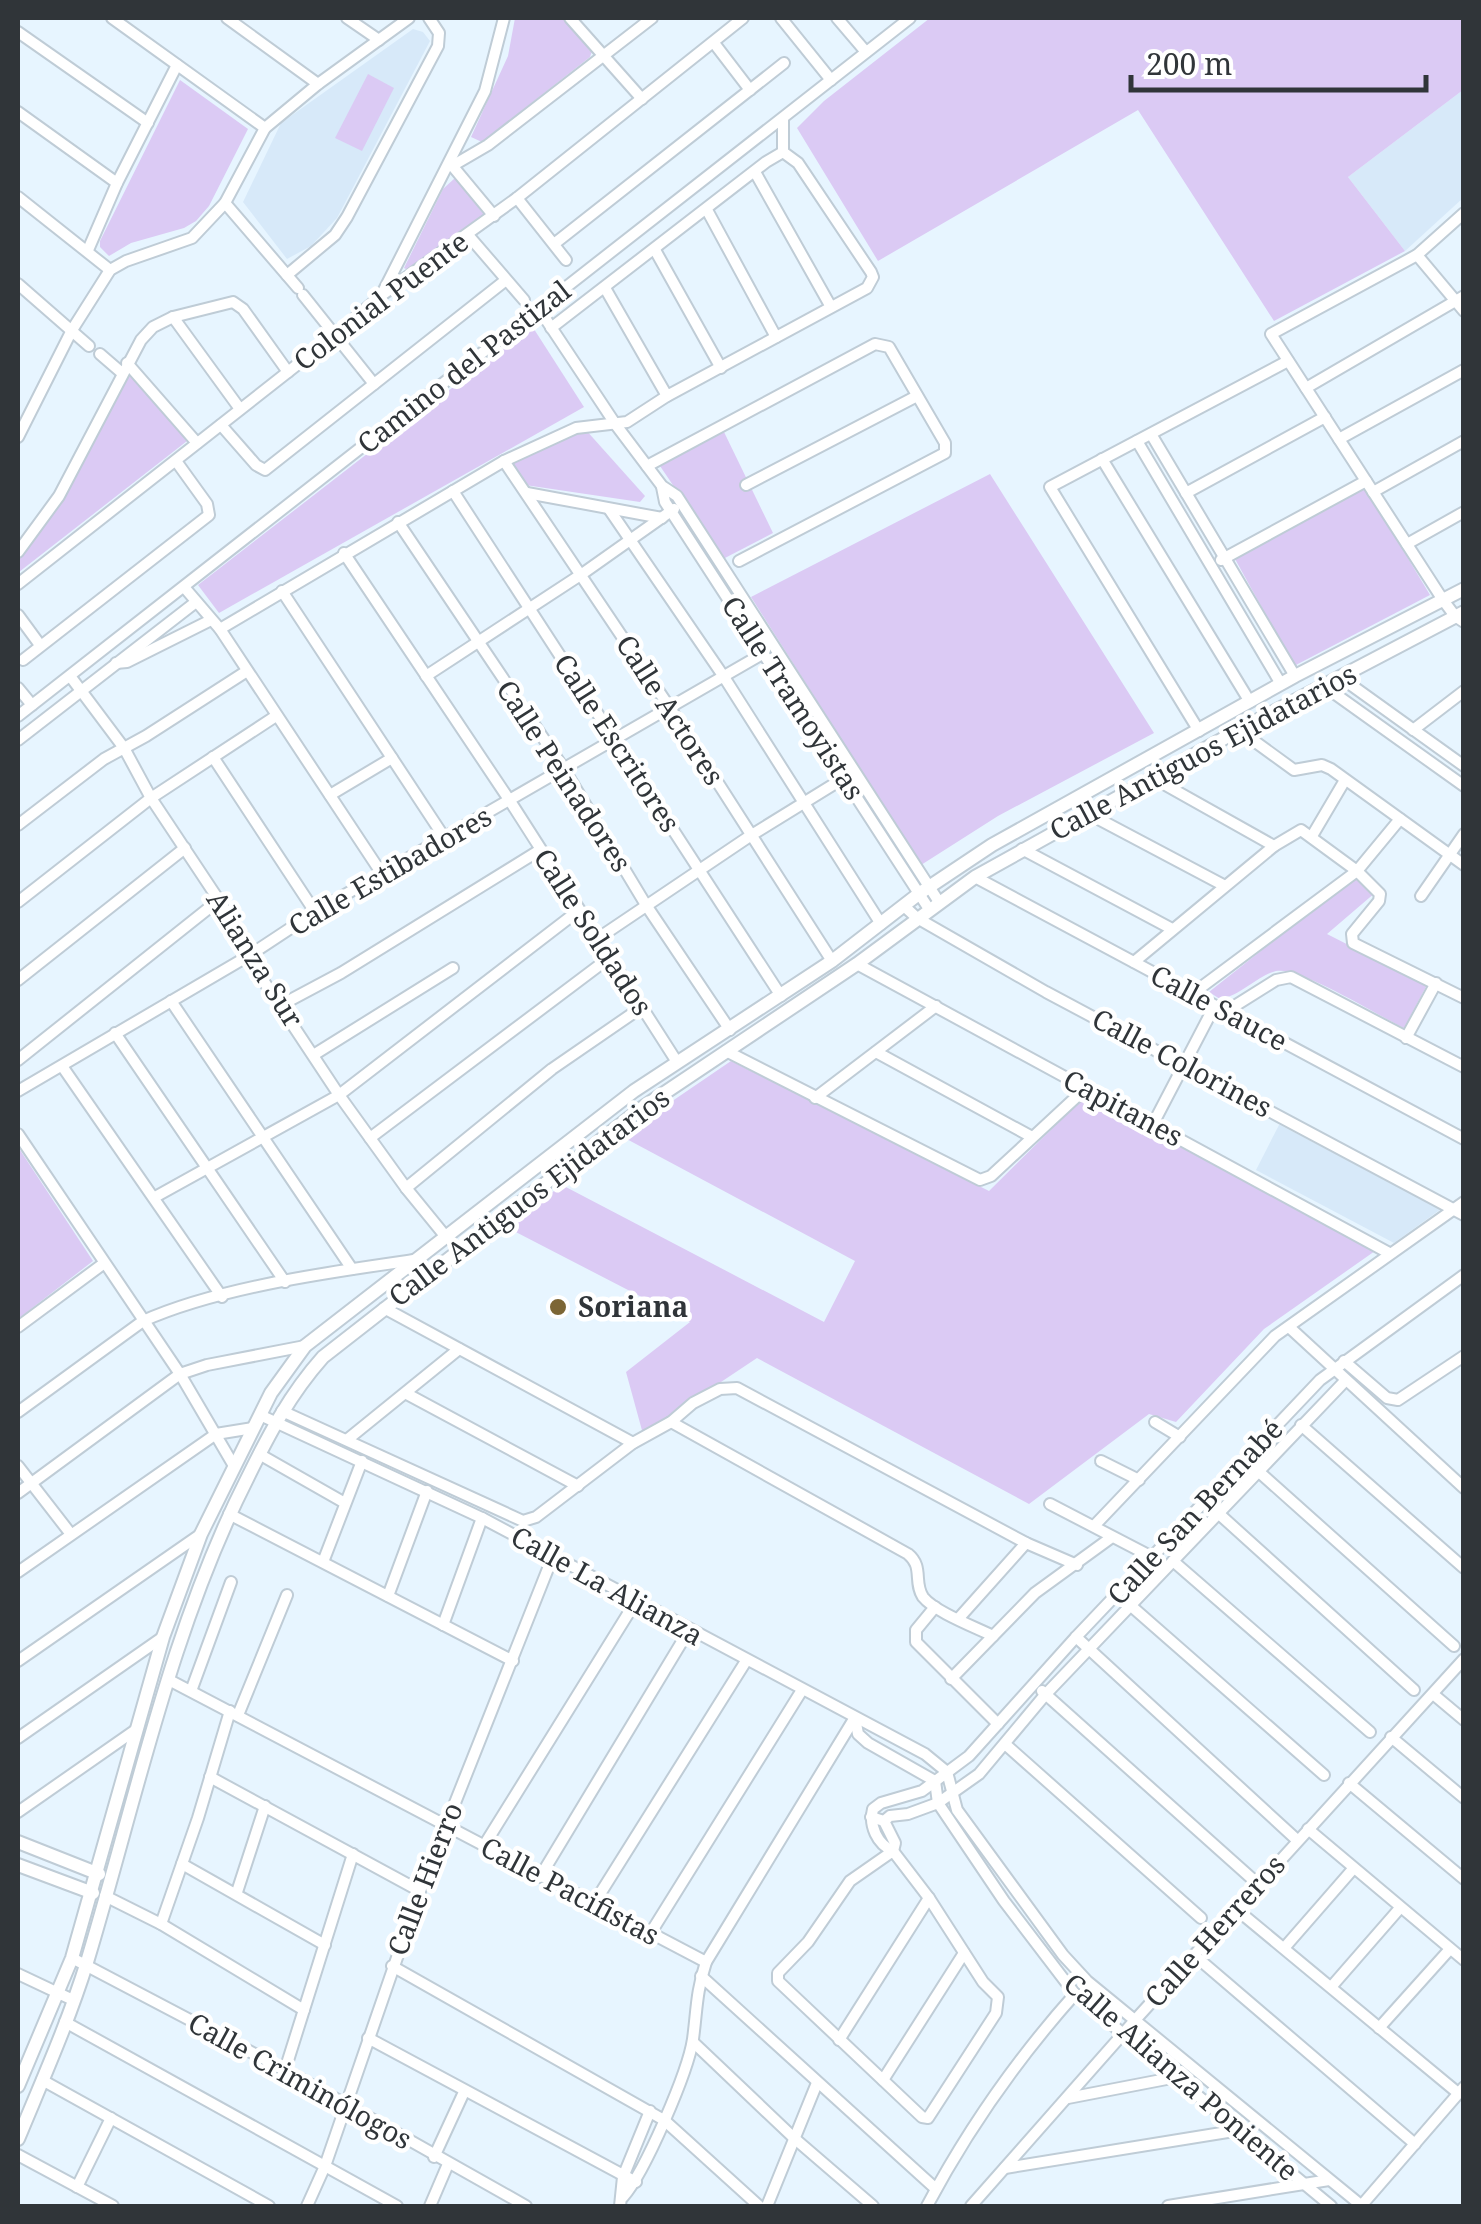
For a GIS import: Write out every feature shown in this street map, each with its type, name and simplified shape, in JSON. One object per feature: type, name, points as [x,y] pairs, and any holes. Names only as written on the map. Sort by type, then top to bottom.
[{"type":"street","points":[[112,18],[265,128]]},
{"type":"street","points":[[227,18],[318,84]]},
{"type":"street","points":[[346,18],[379,40]]},
{"type":"street","points":[[18,437],[72,330],[110,270],[192,238],[225,203],[265,128],[409,18]]},
{"type":"street","points":[[287,275],[334,235],[348,217],[438,46],[439,33],[429,18]]},
{"type":"street","points":[[382,295],[485,91],[504,18]]},
{"type":"street","points":[[570,18],[642,99]]},
{"type":"street","points":[[451,164],[488,145],[652,18]]},
{"type":"street","name":"Colonial Puente","points":[[18,584],[382,295],[494,216],[743,18]]},
{"type":"street","points":[[781,18],[831,80]]},
{"type":"street","points":[[837,18],[866,52]]},
{"type":"street","name":"Camino del Pastizal","points":[[18,716],[910,18]]},
{"type":"street","points":[[18,32],[148,122]]},
{"type":"street","points":[[714,43],[750,90]]},
{"type":"street","points":[[554,244],[784,64]]},
{"type":"street","points":[[88,250],[177,65]]},
{"type":"street","points":[[18,112],[117,183]]},
{"type":"street","points":[[783,152],[784,119]]},
{"type":"street","points":[[552,328],[783,152]]},
{"type":"street","points":[[220,630],[504,461],[576,428],[627,422],[667,396],[868,288],[871,272],[798,163],[783,152]]},
{"type":"street","points":[[451,164],[494,216]]},
{"type":"street","points":[[755,172],[831,307]]},
{"type":"street","points":[[18,197],[110,270]]},
{"type":"street","points":[[517,198],[566,260]]},
{"type":"street","points":[[225,203],[374,384]]},
{"type":"street","points":[[707,210],[776,337]]},
{"type":"street","points":[[1461,617],[1443,600],[1271,334],[1417,256],[1464,213]]},
{"type":"street","points":[[468,235],[524,300]]},
{"type":"street","points":[[656,250],[721,368]]},
{"type":"street","points":[[1306,388],[1461,303],[1417,256]]},
{"type":"street","points":[[221,425],[265,470],[506,280]]},
{"type":"street","points":[[18,284],[89,346]]},
{"type":"street","points":[[605,288],[667,396]]},
{"type":"street","points":[[18,552],[58,496],[125,368],[153,326],[173,316],[225,302],[238,304],[288,372]]},
{"type":"street","name":"Calle Tramoyistas","points":[[539,309],[646,466],[682,503],[934,905]]},
{"type":"street","points":[[173,316],[240,409]]},
{"type":"street","points":[[646,466],[875,344],[885,344],[946,448],[941,457],[739,561]]},
{"type":"street","points":[[100,354],[125,368],[197,443]]},
{"type":"street","points":[[1199,731],[1050,487],[1288,361]]},
{"type":"street","points":[[1339,439],[1464,370]]},
{"type":"street","points":[[746,485],[917,396]]},
{"type":"street","points":[[1186,494],[1325,417]]},
{"type":"street","points":[[1150,434],[1295,676]]},
{"type":"street","points":[[1374,492],[1464,440]]},
{"type":"street","points":[[1137,441],[1281,684]]},
{"type":"street","points":[[1102,459],[1250,702]]},
{"type":"street","points":[[23,660],[208,515],[207,504],[176,460]]},
{"type":"street","name":"Calle Actores","points":[[504,461],[670,708],[832,961]]},
{"type":"street","points":[[1212,565],[1366,480]]},
{"type":"street","name":"Calle Tramoyistas","points":[[662,486],[667,515],[764,653],[844,778],[925,889]]},
{"type":"street","name":"Calle Escritores","points":[[453,491],[780,996]]},
{"type":"street","points":[[527,493],[667,515]]},
{"type":"street","points":[[426,676],[682,503]]},
{"type":"street","points":[[610,508],[724,676],[881,924]]},
{"type":"street","points":[[1407,544],[1464,512]]},
{"type":"street","name":"Calle Peinadores","points":[[398,522],[564,769],[646,905],[730,1030]]},
{"type":"street","name":"Calle Soldados","points":[[344,553],[510,801],[676,1062]]},
{"type":"street","points":[[184,587],[220,630],[382,874]]},
{"type":"street","name":"Calle Antiguos Ejidatarios","points":[[18,2086],[72,1958],[163,1637],[200,1534],[279,1380],[306,1346],[676,1062],[832,961],[925,889],[992,846],[1295,676],[1464,589]]},
{"type":"street","points":[[282,590],[444,837]]},
{"type":"street","points":[[18,740],[196,602]]},
{"type":"street","points":[[18,615],[40,645]]},
{"type":"street","name":"Calle Antiguos Ejidatarios","points":[[18,2139],[86,1965],[168,1680],[207,1561],[279,1416],[323,1357],[642,1108],[857,964],[975,877],[1239,730],[1461,617]]},
{"type":"street","points":[[115,663],[127,662],[211,620]]},
{"type":"street","name":"Calle Estibadores","points":[[18,1091],[250,955],[314,912],[764,653]]},
{"type":"street","points":[[18,825],[104,759],[246,671]]},
{"type":"street","name":"Alianza Sur","points":[[70,676],[124,748],[151,798],[240,932],[250,955],[340,1095],[406,1188],[446,1236]]},
{"type":"street","points":[[1340,677],[1464,766]]},
{"type":"street","points":[[1324,686],[1464,786]]},
{"type":"street","points":[[18,688],[32,705]]},
{"type":"street","points":[[1413,730],[1464,691]]},
{"type":"street","points":[[18,902],[151,798],[276,716]]},
{"type":"street","points":[[1239,730],[1294,770],[1326,766],[1464,865]]},
{"type":"street","points":[[212,757],[314,912]]},
{"type":"street","points":[[330,795],[392,758]]},
{"type":"street","points":[[596,940],[844,778]]},
{"type":"street","points":[[1153,778],[1274,846]]},
{"type":"street","points":[[1312,836],[1345,780]]},
{"type":"street","points":[[1089,814],[1225,886]]},
{"type":"street","points":[[1192,994],[1357,871],[1400,819]]},
{"type":"street","points":[[1134,962],[1274,846],[1298,831],[1312,836],[1378,890],[1379,901],[1354,930],[1353,942],[1464,998]]},
{"type":"street","points":[[1421,896],[1464,834]]},
{"type":"street","points":[[18,980],[185,848]]},
{"type":"street","points":[[1022,849],[1172,929]]},
{"type":"street","points":[[281,1005],[540,850]]},
{"type":"street","name":"Calle Sauce","points":[[975,877],[1462,1136]]},
{"type":"street","points":[[18,1060],[219,900]]},
{"type":"street","name":"Calle Colorines","points":[[904,906],[917,918],[1046,992],[1460,1209]]},
{"type":"street","points":[[155,1197],[340,1095],[578,911]]},
{"type":"street","points":[[370,1138],[609,958]]},
{"type":"street","name":"Capitanes","points":[[857,964],[1389,1253]]},
{"type":"street","points":[[315,1054],[453,968]]},
{"type":"street","points":[[1153,1124],[1220,1009],[1276,980],[1291,977],[1464,1067]]},
{"type":"street","points":[[1406,1038],[1436,984]]},
{"type":"street","points":[[171,1001],[352,1268]]},
{"type":"street","points":[[815,1098],[936,1006]]},
{"type":"street","points":[[406,1188],[552,1069],[642,1007]]},
{"type":"street","points":[[115,1034],[285,1282]]},
{"type":"street","points":[[726,1051],[971,1178],[986,1180],[1086,1088]]},
{"type":"street","points":[[876,1052],[1032,1137]]},
{"type":"street","points":[[62,1066],[222,1297]]},
{"type":"street","points":[[18,1134],[180,1374],[234,1466]]},
{"type":"street","points":[[1094,1526],[1263,1347],[1389,1253],[1460,1209]]},
{"type":"street","points":[[18,1412],[143,1321],[164,1312],[352,1268],[414,1260]]},
{"type":"street","points":[[18,1326],[103,1264]]},
{"type":"street","name":"Calle San Bernabé","points":[[872,1817],[873,1809],[880,1803],[911,1796],[969,1756],[1076,1637],[1332,1369],[1460,1282]]},
{"type":"street","points":[[384,1308],[633,1443]]},
{"type":"street","points":[[1289,1326],[1464,1488]]},
{"type":"street","points":[[18,1494],[180,1374],[306,1346]]},
{"type":"street","points":[[348,1439],[459,1349]]},
{"type":"street","points":[[1344,1361],[1387,1398],[1403,1398],[1464,1356]]},
{"type":"street","name":"Calle San Bernabé","points":[[884,1821],[938,1803],[979,1774],[1130,1605],[1346,1381]]},
{"type":"street","points":[[279,1416],[348,1439],[515,1519],[536,1518],[633,1443],[670,1422],[693,1403],[729,1387],[744,1391],[1026,1543],[1077,1565]]},
{"type":"street","points":[[407,1394],[578,1486]]},
{"type":"street","name":"Calle La Alianza","points":[[260,1415],[279,1416],[482,1518],[926,1754],[947,1772]]},
{"type":"street","points":[[670,1422],[908,1554],[918,1567],[921,1592],[936,1607],[993,1636]]},
{"type":"street","points":[[1155,1422],[1180,1437]]},
{"type":"street","points":[[1301,1425],[1464,1568]]},
{"type":"street","points":[[18,1572],[216,1434],[253,1428]]},
{"type":"street","points":[[259,1454],[345,1503]]},
{"type":"street","points":[[323,1562],[362,1461]]},
{"type":"street","points":[[1101,1461],[1139,1480]]},
{"type":"street","points":[[18,1466],[70,1533]]},
{"type":"street","points":[[1258,1471],[1454,1646]]},
{"type":"street","points":[[388,1596],[427,1491]]},
{"type":"street","points":[[1050,1504],[1152,1557]]},
{"type":"street","points":[[1218,1513],[1414,1690]]},
{"type":"street","points":[[228,1514],[513,1661]]},
{"type":"street","points":[[443,1625],[482,1518]]},
{"type":"street","points":[[18,1662],[200,1534]]},
{"type":"street","points":[[951,1679],[1035,1593],[1112,1537]]},
{"type":"street","points":[[959,1618],[1026,1543]]},
{"type":"street","name":"Calle Hierro","points":[[307,2206],[325,2166],[445,1824],[554,1556]]},
{"type":"street","points":[[1174,1561],[1370,1732]]},
{"type":"street","points":[[191,1691],[231,1582]]},
{"type":"street","points":[[161,1924],[234,1713],[287,1594]]},
{"type":"street","points":[[485,1844],[636,1601]]},
{"type":"street","points":[[1130,1605],[1324,1775]]},
{"type":"street","points":[[936,1607],[916,1630],[916,1642],[998,1724]]},
{"type":"street","points":[[540,1877],[689,1630]]},
{"type":"street","points":[[18,1738],[163,1637]]},
{"type":"street","points":[[1076,1637],[1298,1840]]},
{"type":"street","name":"Calle Herreros","points":[[971,2206],[1123,2032],[1464,1659]]},
{"type":"street","points":[[593,1905],[746,1661]]},
{"type":"street","name":"Calle Pacifistas","points":[[168,1680],[706,1962]]},
{"type":"street","points":[[1034,1683],[1259,1884]]},
{"type":"street","points":[[650,1934],[802,1690]]},
{"type":"street","points":[[1433,1694],[1464,1720]]},
{"type":"street","points":[[854,1718],[858,1734],[868,1743],[935,1781]]},
{"type":"street","points":[[622,2202],[636,2182],[664,2120],[693,2042],[694,2007],[706,1962],[854,1718]]},
{"type":"street","points":[[18,1812],[137,1729]]},
{"type":"street","points":[[1391,1737],[1464,1798]]},
{"type":"street","points":[[1005,1744],[1201,1918]]},
{"type":"street","points":[[947,1772],[951,1795]]},
{"type":"street","points":[[210,1777],[420,1890]]},
{"type":"street","name":"Calle Alianza Poniente","points":[[935,1781],[938,1803],[1004,1901],[1075,1994],[1331,2206]]},
{"type":"street","points":[[1349,1783],[1464,1879]]},
{"type":"street","name":"Calle Alianza Poniente","points":[[951,1795],[1064,1954],[1093,1986],[1362,2206]]},
{"type":"street","points":[[236,1892],[265,1806]]},
{"type":"street","points":[[884,1821],[872,1817],[872,1827],[880,1840],[893,1851],[929,1898],[1000,2004],[932,2115],[922,2117],[778,1981],[778,1973],[808,1942],[850,1881],[893,1851],[895,1843],[884,1821]]},
{"type":"street","points":[[1308,1829],[1464,1960]]},
{"type":"street","points":[[18,1842],[110,1878]]},
{"type":"street","points":[[285,2070],[353,1854]]},
{"type":"street","points":[[182,1864],[326,1946]]},
{"type":"street","points":[[18,1866],[105,1896],[161,1924],[304,2010]]},
{"type":"street","points":[[1285,1947],[1353,1869]]},
{"type":"street","points":[[839,2040],[929,1898]]},
{"type":"street","points":[[1332,1986],[1400,1908]]},
{"type":"street","points":[[1236,1909],[1379,2028],[1461,2090],[1362,2206]]},
{"type":"street","points":[[1379,2028],[1450,1948]]},
{"type":"street","points":[[884,2080],[964,1954]]},
{"type":"street","points":[[1194,1955],[1414,2144]]},
{"type":"street","name":"Calle Criminólogos","points":[[72,1958],[285,2070],[526,2206]]},
{"type":"street","points":[[392,1966],[664,2120],[760,2206]]},
{"type":"street","points":[[18,1974],[73,2000]]},
{"type":"street","points":[[701,1976],[936,2189]]},
{"type":"street","points":[[927,2206],[981,2112],[1028,2046],[1075,1994]]},
{"type":"street","points":[[65,2022],[397,2206]]},
{"type":"street","points":[[368,2038],[636,2182]]},
{"type":"street","points":[[693,2042],[873,2206]]},
{"type":"street","points":[[18,2046],[34,2054]]},
{"type":"street","points":[[1067,2098],[1177,2076]]},
{"type":"street","points":[[42,2080],[269,2206]]},
{"type":"street","points":[[767,2206],[817,2083]]},
{"type":"street","points":[[434,2156],[464,2092]]},
{"type":"street","points":[[622,2202],[623,2177],[650,2111]]},
{"type":"street","points":[[77,2187],[111,2118]]},
{"type":"street","points":[[1004,2168],[1240,2130]]},
{"type":"street","points":[[18,2155],[113,2206]]},
{"type":"street","points":[[430,2206],[448,2164]]},
{"type":"street","points":[[1168,2206],[1329,2180]]},
{"type":"shaded area","points":[[515,18],[563,18],[593,48],[590,57],[482,142],[471,137],[508,56]]},
{"type":"shaded area","points":[[930,18],[1461,18],[1463,90],[1348,177],[1405,251],[1274,321],[1138,110],[878,261],[797,128],[824,101]]},
{"type":"shaded area","points":[[413,29],[423,32],[430,41],[337,218],[311,246],[287,259],[243,202],[281,123]]},
{"type":"shaded area","points":[[368,74],[394,88],[362,151],[335,138]]},
{"type":"shaded area","points":[[180,80],[248,129],[209,206],[196,221],[131,243],[109,256],[100,247],[100,241]]},
{"type":"shaded area","points":[[1463,90],[1463,198],[1405,251],[1348,177]]},
{"type":"shaded area","points":[[455,178],[485,216],[412,272],[404,268],[443,189]]},
{"type":"shaded area","points":[[532,326],[584,407],[219,613],[198,585]]},
{"type":"shaded area","points":[[130,369],[187,441],[19,572],[18,559],[63,498]]},
{"type":"shaded area","points":[[585,429],[645,496],[640,502],[525,485],[509,462]]},
{"type":"shaded area","points":[[724,432],[773,533],[723,559],[660,466]]},
{"type":"shaded area","points":[[990,474],[1154,733],[998,816],[921,865],[751,597]]},
{"type":"shaded area","points":[[1366,488],[1430,595],[1294,666],[1235,559]]},
{"type":"shaded area","points":[[1354,877],[1376,892],[1327,934],[1427,985],[1404,1028],[1320,984],[1287,972],[1269,973],[1220,999],[1209,992]]},
{"type":"shaded area","points":[[731,1061],[989,1191],[1085,1096],[1375,1251],[1264,1329],[1176,1422],[1149,1414],[1029,1504],[757,1358],[643,1434],[626,1372],[690,1322],[506,1227],[562,1185],[824,1322],[855,1261],[621,1136]]},
{"type":"shaded area","points":[[1279,1125],[1441,1209],[1394,1243],[1256,1170]]},
{"type":"shaded area","points":[[18,1147],[93,1261],[18,1319]]},
{"type":"place","name":"Soriana","points":[[558,1307]]}]
